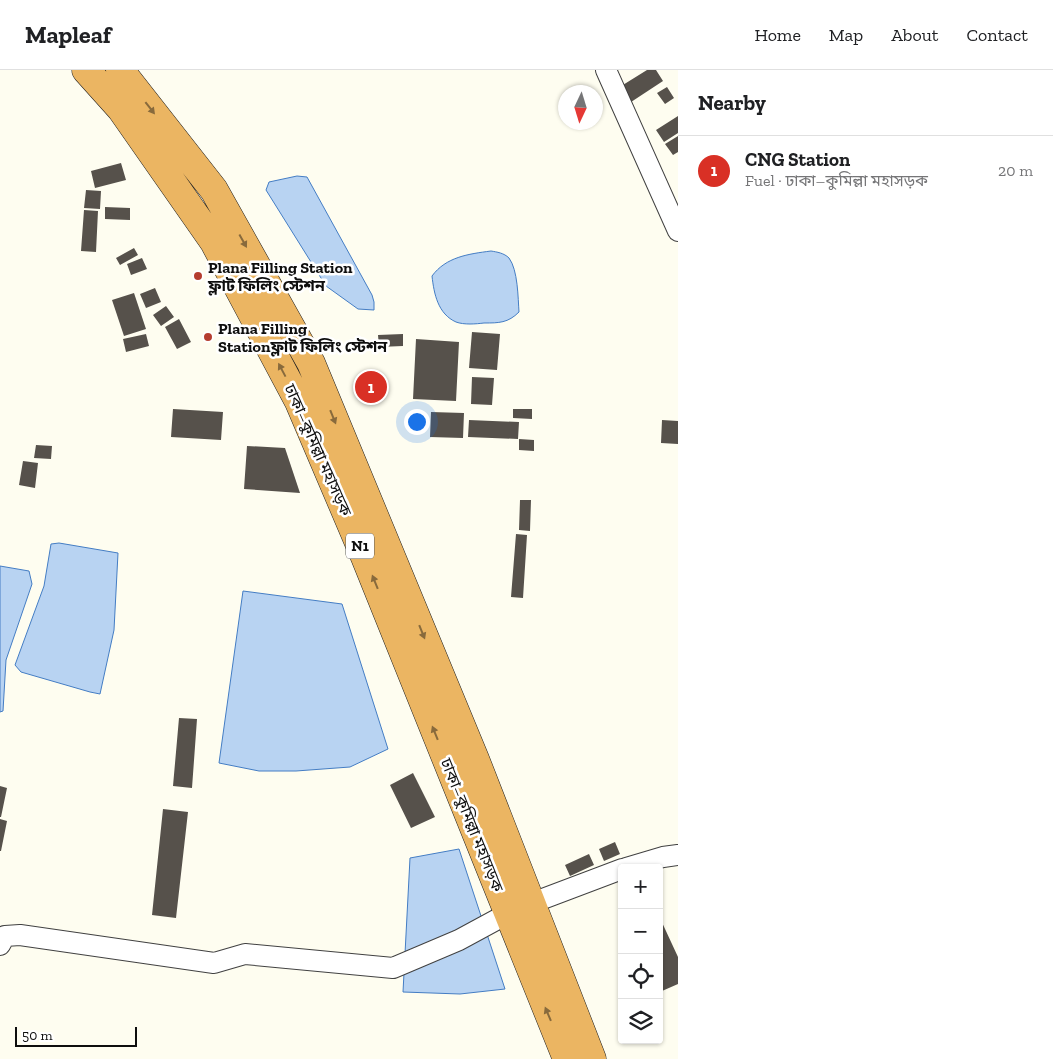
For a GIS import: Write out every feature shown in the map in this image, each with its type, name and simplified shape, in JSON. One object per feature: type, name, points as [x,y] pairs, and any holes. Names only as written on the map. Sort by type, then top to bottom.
[{"type":"highway","name":"ঢাকা–কুমিল্লা মহাসড়ক","points":[[86,70],[121,108],[214,242],[299,402],[365,557],[507,914],[567,1059]]},
{"type":"highway","name":"ঢাকা–কুমিল্লা মহাসড়ক","points":[[120,70],[214,190],[311,363],[471,750],[592,1059]]},
{"type":"street","points":[[606,70],[678,231]]},
{"type":"street","points":[[639,864],[678,855]]},
{"type":"street","points":[[532,903],[618,871]]},
{"type":"street","points":[[0,945],[5,936],[20,935],[214,963],[245,954],[393,968],[459,940],[507,914]]},
{"type":"water","points":[[297,176],[307,177],[372,295],[374,310],[358,309],[326,286],[266,190],[269,182]]},
{"type":"water","points":[[491,251],[505,255],[512,263],[517,284],[519,312],[507,320],[499,322],[463,324],[456,322],[441,309],[434,290],[432,276],[444,264],[458,257]]},
{"type":"water","points":[[59,543],[118,553],[114,630],[100,694],[21,672],[15,665],[44,586],[51,544]]},
{"type":"water","points":[[0,566],[29,571],[32,584],[6,660],[3,711],[0,712]]},
{"type":"water","points":[[243,591],[342,604],[388,749],[350,767],[296,771],[259,771],[219,763]]},
{"type":"water","points":[[459,849],[505,989],[460,994],[403,992],[410,858]]},
{"type":"building","points":[[647,70],[656,70],[663,81],[628,104],[618,88]]},
{"type":"building","points":[[667,87],[674,98],[665,104],[657,93]]},
{"type":"building","points":[[678,116],[678,133],[664,142],[656,130]]},
{"type":"building","points":[[678,136],[678,152],[673,155],[665,144]]},
{"type":"building","points":[[121,163],[126,180],[95,188],[91,171]]},
{"type":"building","points":[[86,190],[101,191],[100,209],[84,208]]},
{"type":"building","points":[[105,207],[130,208],[130,220],[105,219]]},
{"type":"building","points":[[84,210],[98,211],[96,252],[81,251]]},
{"type":"building","points":[[134,248],[138,255],[120,265],[116,258]]},
{"type":"building","points":[[142,258],[147,269],[131,275],[127,264]]},
{"type":"building","points":[[155,288],[161,302],[146,308],[140,294]]},
{"type":"building","points":[[134,293],[146,329],[124,336],[112,300]]},
{"type":"building","points":[[166,306],[174,317],[161,326],[153,315]]},
{"type":"building","points":[[179,319],[191,342],[177,349],[165,327]]},
{"type":"building","points":[[472,332],[500,334],[497,370],[469,368]]},
{"type":"building","points":[[146,334],[149,346],[126,352],[123,339]]},
{"type":"building","points":[[403,334],[403,346],[379,347],[378,335]]},
{"type":"building","points":[[416,339],[459,342],[456,401],[413,399]]},
{"type":"building","points":[[472,377],[494,378],[492,405],[471,404]]},
{"type":"building","points":[[173,409],[223,412],[221,440],[171,437]]},
{"type":"building","points":[[513,409],[532,409],[532,419],[513,418]]},
{"type":"building","points":[[431,412],[464,413],[463,438],[430,437]]},
{"type":"building","points":[[469,420],[519,422],[518,439],[468,437]]},
{"type":"building","points":[[662,420],[678,421],[678,444],[661,443]]},
{"type":"building","points":[[519,439],[534,440],[534,451],[519,450]]},
{"type":"building","points":[[36,445],[52,446],[51,459],[34,458]]},
{"type":"building","points":[[247,446],[285,448],[300,493],[244,489]]},
{"type":"building","points":[[23,461],[38,463],[35,488],[19,485]]},
{"type":"building","points":[[520,500],[531,500],[530,531],[519,530]]},
{"type":"building","points":[[516,534],[527,535],[523,598],[511,597]]},
{"type":"building","points":[[179,718],[197,719],[192,788],[173,786]]},
{"type":"building","points":[[413,773],[435,817],[411,828],[390,785]]},
{"type":"building","points":[[0,786],[7,788],[1,817],[0,817]]},
{"type":"building","points":[[163,809],[188,812],[176,918],[152,915]]},
{"type":"building","points":[[0,819],[7,821],[1,851],[0,851]]},
{"type":"building","points":[[615,842],[620,854],[604,861],[599,849]]},
{"type":"building","points":[[589,854],[594,865],[570,876],[565,865]]},
{"type":"building","points":[[663,925],[678,957],[678,984],[663,991]]},
{"type":"place","name":"Plana Filling Station ফ্লাট ফিলিং স্টেশন","points":[[198,276]]},
{"type":"place","name":"Plana Filling Stationফ্লাট ফিলিং স্টেশন","points":[[208,337]]},
{"type":"place","name":"CNG Station","points":[[371,387]]}]
